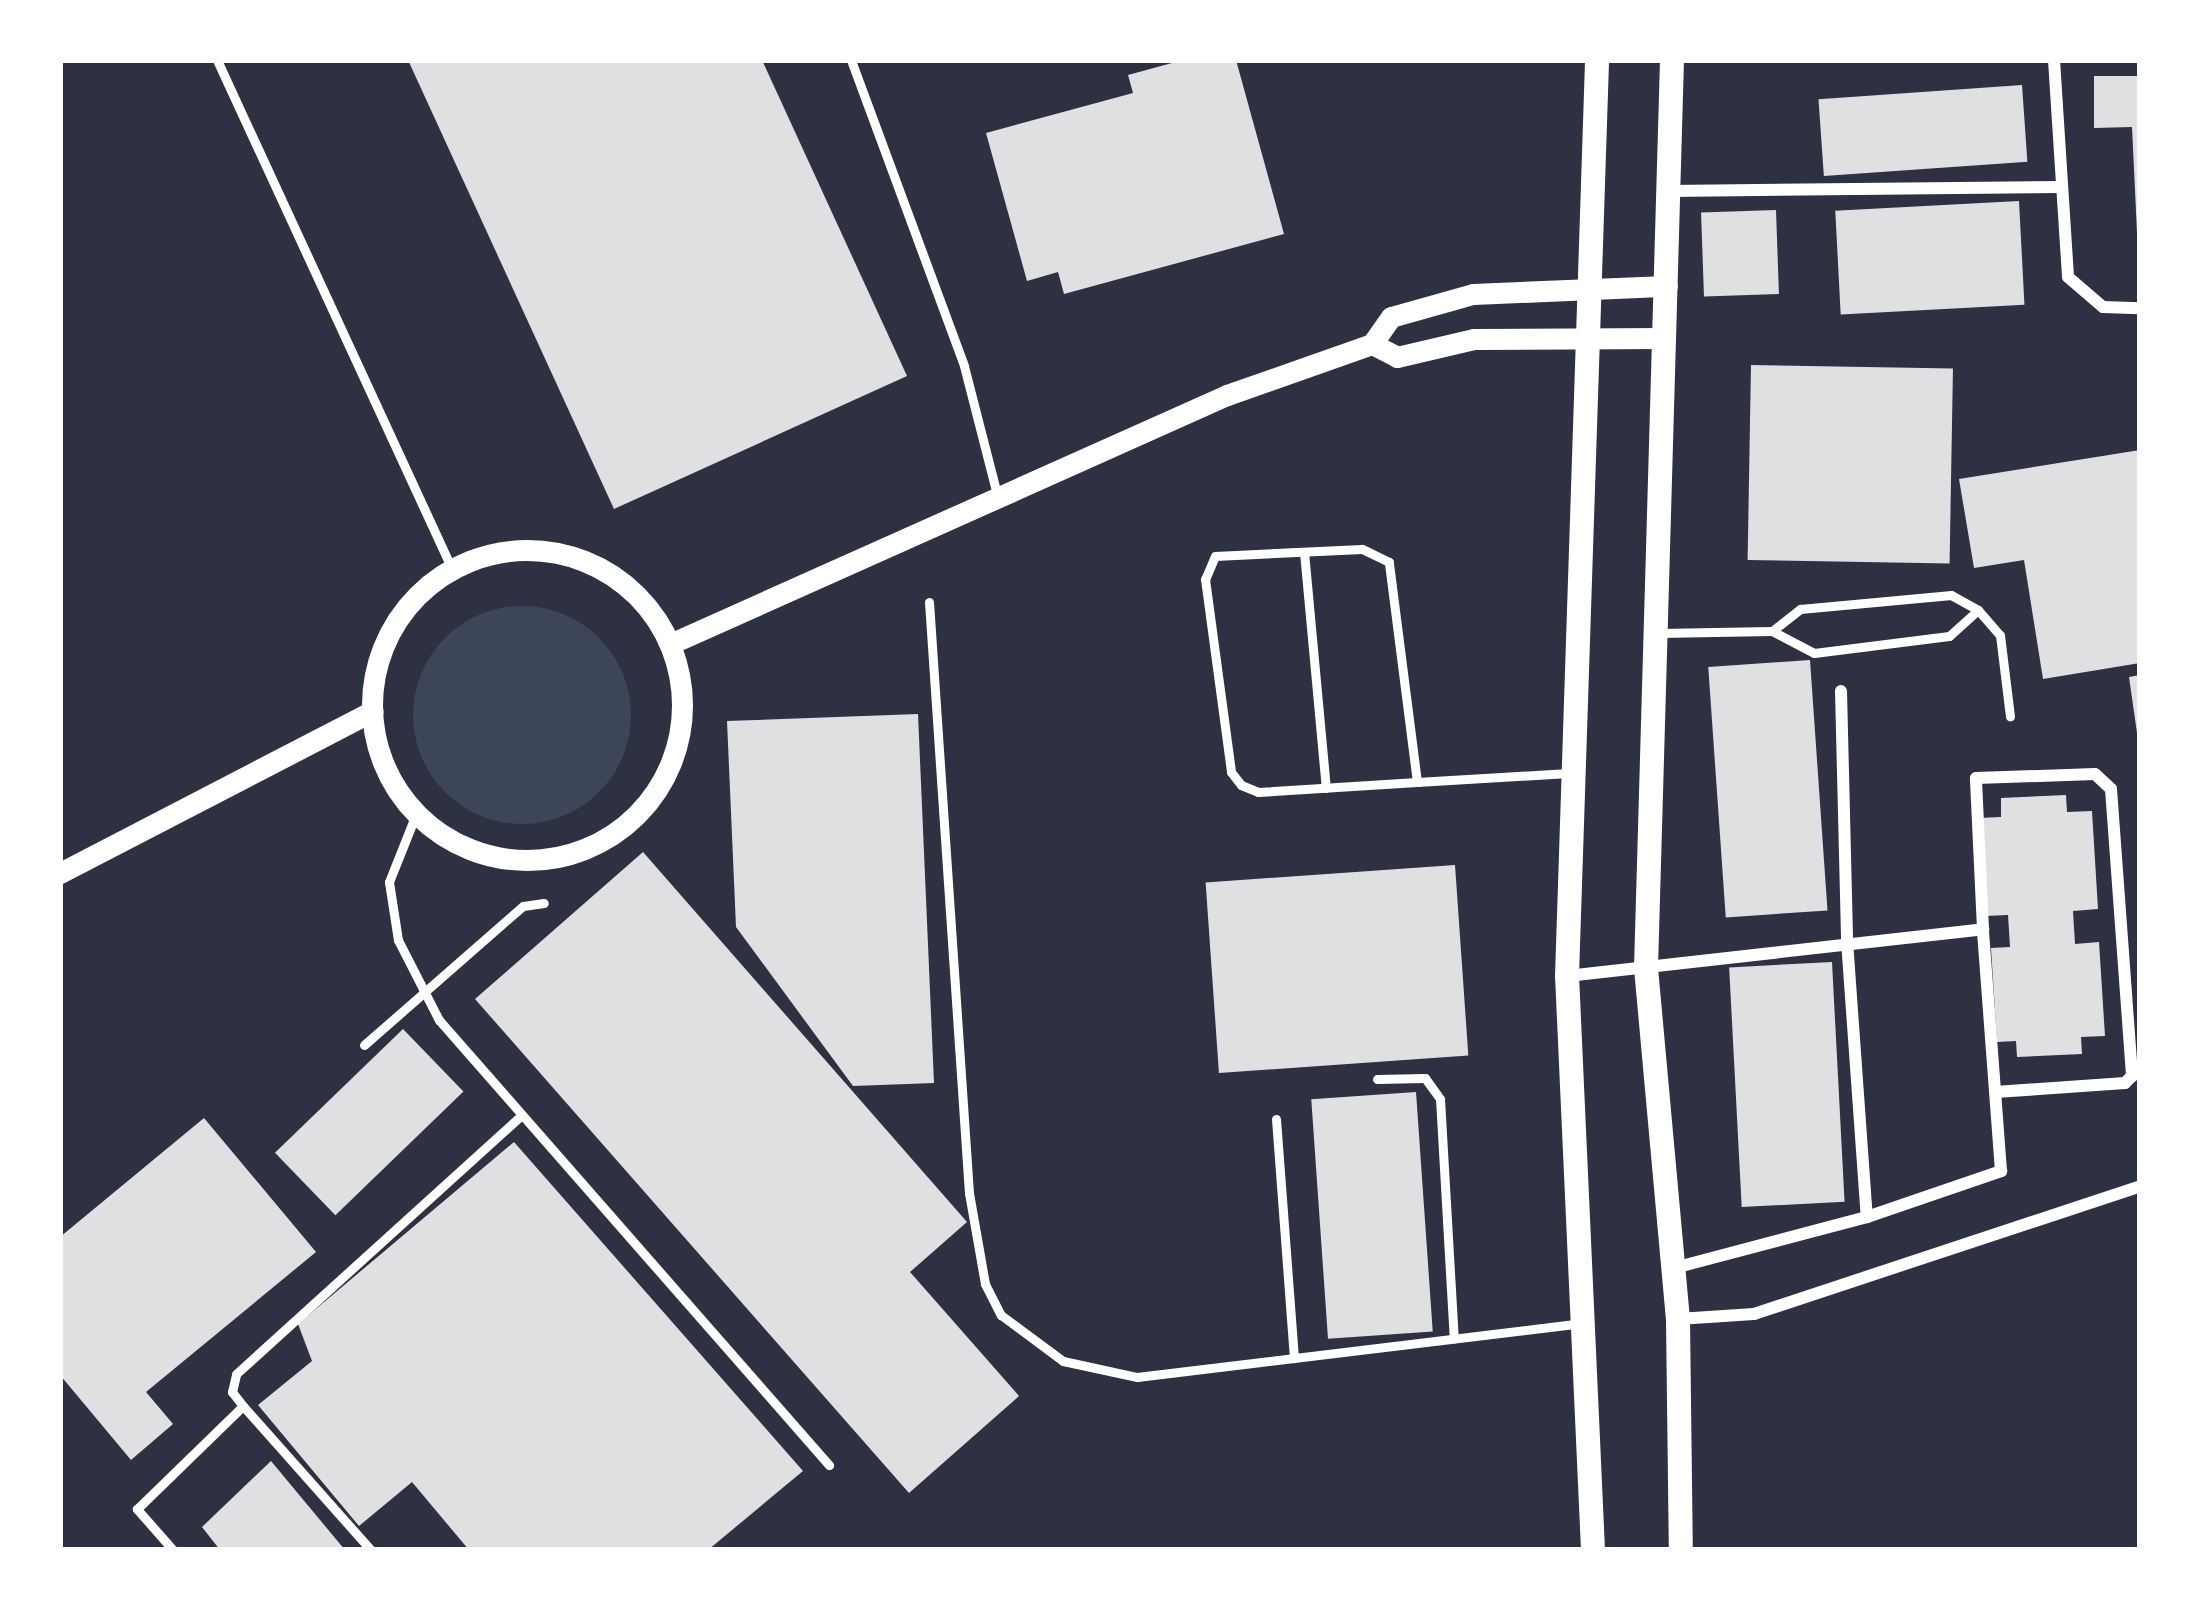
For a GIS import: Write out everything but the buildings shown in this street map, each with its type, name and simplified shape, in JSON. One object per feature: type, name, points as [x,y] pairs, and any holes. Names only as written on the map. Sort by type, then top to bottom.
[{"type":"main road","points":[[1592,1545],[1567,976],[1569,773],[1592,335],[1598,60]]},
{"type":"main road","points":[[1672,60],[1646,968],[1675,1268],[1681,1550]]},
{"type":"street","points":[[2054,60],[2068,277],[2094,303],[2140,308]]},
{"type":"street","points":[[1669,191],[2062,187]]},
{"type":"street","points":[[670,644],[1227,395],[1372,344],[1391,317],[1473,294],[1592,284],[1666,286]]},
{"type":"street","points":[[1372,344],[1397,357],[1474,339],[1665,338]]},
{"type":"street","points":[[520,550],[590,563],[638,596],[670,644],[682,700],[674,756],[646,806],[602,842],[519,860],[464,847],[416,814],[379,753],[372,711],[392,628],[452,568],[520,550]]},
{"type":"street","points":[[1841,692],[1847,941],[1867,1216]]},
{"type":"street","points":[[60,873],[372,711]]},
{"type":"street","points":[[1675,1268],[1995,1177],[2003,1160],[1995,1092],[1983,929],[1976,778],[2104,780],[2132,1076],[2125,1083],[1995,1092]]},
{"type":"street","points":[[1567,976],[1983,929]]},
{"type":"street","points":[[1678,1329],[1754,1314],[2140,1186]]},
{"type":"lane","points":[[217,60],[452,568]]},
{"type":"lane","points":[[851,60],[964,366],[998,498]]},
{"type":"lane","points":[[1417,782],[1389,562],[1362,549],[1215,556],[1205,579],[1231,772],[1258,791],[1326,788],[1569,773]]},
{"type":"lane","points":[[1304,552],[1326,788]]},
{"type":"lane","points":[[1772,631],[1800,609],[1951,595],[1978,610],[2000,635],[2010,716]]},
{"type":"lane","points":[[929,602],[969,1193],[985,1284],[1023,1339],[1063,1361],[1137,1378],[1585,1323]]},
{"type":"lane","points":[[1659,634],[1772,631],[1814,653],[1948,636],[1978,610]]},
{"type":"lane","points":[[416,814],[389,882],[398,940],[439,1020],[829,1465]]},
{"type":"lane","points":[[364,1046],[523,906],[544,903]]},
{"type":"lane","points":[[1376,1079],[1425,1078],[1440,1099],[1454,1339]]},
{"type":"lane","points":[[371,1550],[232,1392],[236,1374],[522,1115]]},
{"type":"lane","points":[[1276,1119],[1294,1358]]},
{"type":"lane","points":[[173,1550],[137,1509],[143,1496],[243,1406]]},
{"type":"shaded area","points":[[522,606],[564,615],[599,638],[622,673],[631,715],[622,757],[599,792],[564,815],[522,824],[480,815],[445,792],[422,757],[413,715],[422,673],[445,638],[480,615]]}]
